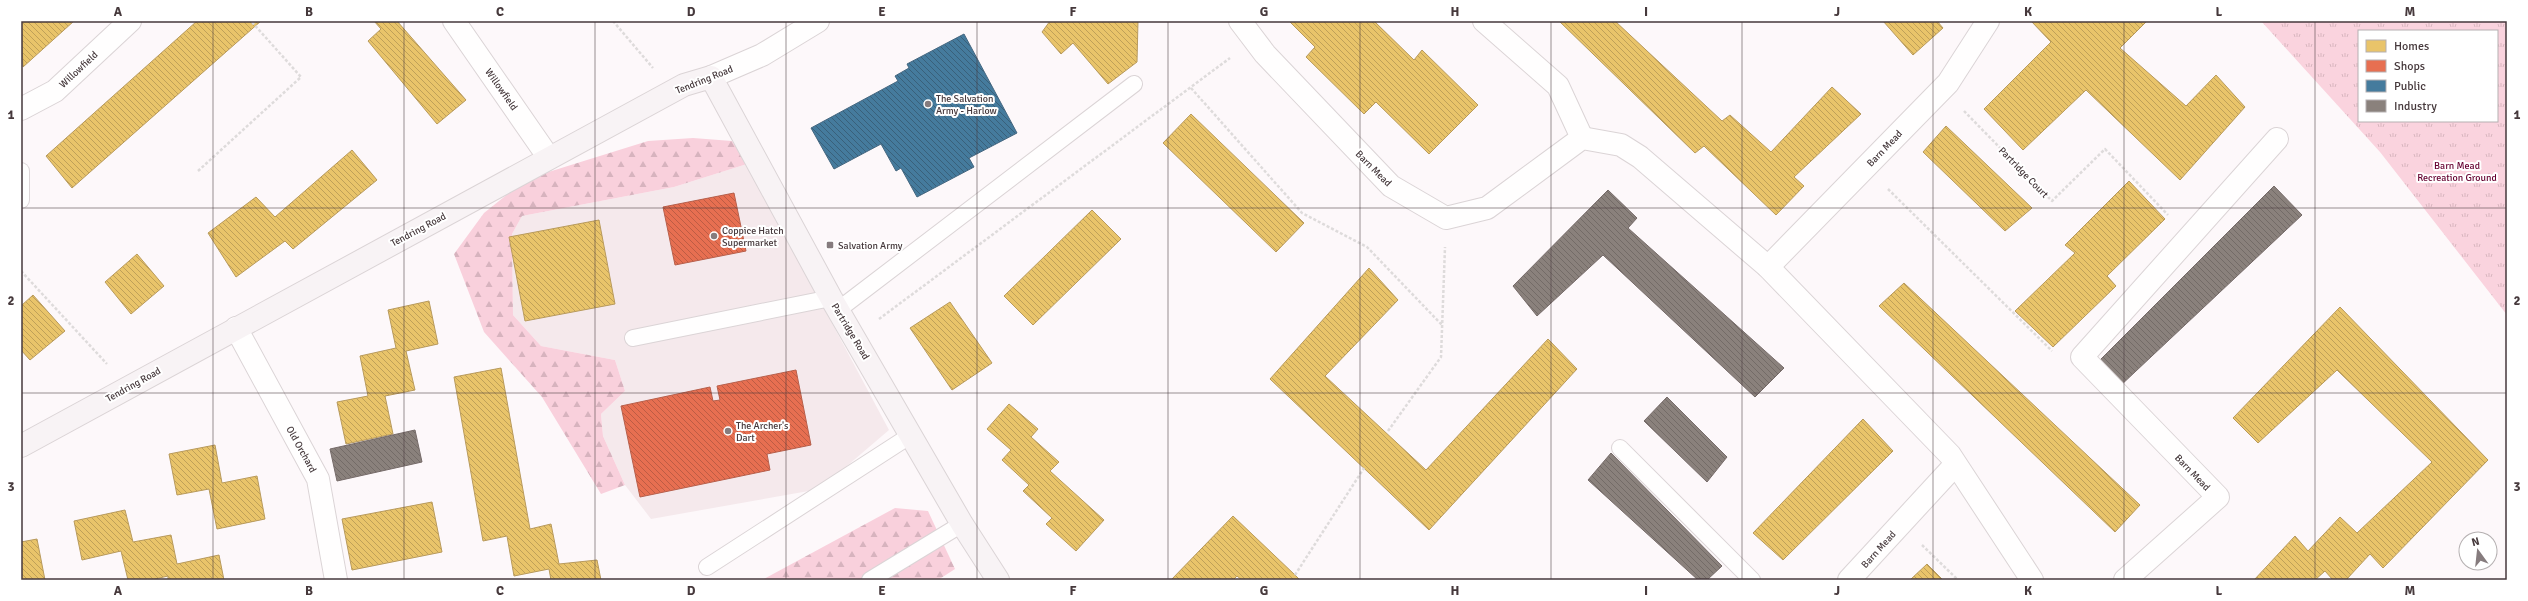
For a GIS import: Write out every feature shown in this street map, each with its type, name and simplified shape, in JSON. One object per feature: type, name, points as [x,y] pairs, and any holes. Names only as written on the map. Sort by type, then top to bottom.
[{"type":"street","name":"Willowfield","points":[[21,109],[55,91],[130,21]]},
{"type":"street","name":"Willowfield","points":[[454,21],[549,158]]},
{"type":"street","name":"Tendring Road","points":[[21,446],[128,386],[684,85],[712,77],[762,55],[818,21]]},
{"type":"street","name":"Barn Mead","points":[[1240,21],[1254,40],[1390,186],[1446,218]]},
{"type":"street","points":[[1484,21],[1558,86],[1582,138]]},
{"type":"street","name":"Barn Mead","points":[[1768,266],[1942,89],[1988,21]]},
{"type":"street","name":"Partridge Road","points":[[712,77],[835,304],[962,524],[998,580]]},
{"type":"street","points":[[1446,218],[1487,208],[1582,138],[1621,145],[1640,157],[1768,266],[1950,455],[1955,465],[2032,580]]},
{"type":"street","points":[[2082,357],[2277,139]]},
{"type":"street","name":"Old Orchard","points":[[236,328],[318,479],[336,580]]},
{"type":"street","name":"Barn Mead","points":[[2082,357],[2218,497],[2124,580]]},
{"type":"street","name":"Barn Mead","points":[[1849,580],[1955,465]]},
{"type":"lane","points":[[633,338],[835,304],[1134,84]]},
{"type":"lane","points":[[21,171],[21,200]]},
{"type":"lane","points":[[707,567],[911,435]]},
{"type":"lane","points":[[1620,448],[1752,580]]},
{"type":"lane","points":[[870,580],[962,524]]},
{"type":"path","points":[[198,171],[301,77],[251,21]]},
{"type":"path","points":[[613,21],[673,91]]},
{"type":"path","points":[[855,338],[1254,40]]},
{"type":"path","points":[[1191,88],[1302,212],[1367,247],[1442,324]]},
{"type":"path","name":"Partridge Court","points":[[1942,89],[2052,201],[2105,149],[2190,237]]},
{"type":"path","points":[[1866,167],[2050,351],[2082,357]]},
{"type":"path","points":[[1388,431],[1441,357],[1446,218]]},
{"type":"path","points":[[21,271],[128,386]]},
{"type":"path","points":[[1295,575],[1364,468]]},
{"type":"path","points":[[1900,524],[1958,580]]},
{"type":"shaded area","points":[[747,164],[889,430],[820,489],[651,519],[625,485],[603,436],[601,414],[625,391],[615,360],[541,346],[513,315],[512,234],[522,216],[674,187]]},
{"type":"green space","name":"Barn Mead Recreation Ground","points":[[2261,21],[2507,21],[2507,315],[2380,152]]},
{"type":"green space","points":[[693,138],[732,141],[747,164],[674,187],[522,216],[512,234],[513,315],[541,346],[615,360],[625,391],[601,414],[603,436],[625,485],[601,494],[542,397],[484,332],[454,254],[484,213],[509,193],[542,174],[648,141]]},
{"type":"green space","points":[[895,508],[928,511],[955,569],[938,580],[762,580]]},
{"type":"building: Homes","points":[[21,21],[74,21],[23,67]]},
{"type":"building: Homes","points":[[197,21],[261,21],[72,188],[46,156]]},
{"type":"building: Homes","points":[[374,21],[397,21],[466,100],[437,124],[368,41],[381,29]]},
{"type":"building: Homes","points":[[1050,21],[1138,21],[1137,62],[1108,84],[1073,43],[1061,54],[1042,32]]},
{"type":"building: Homes","points":[[1289,21],[1374,21],[1414,60],[1422,50],[1478,105],[1429,154],[1376,102],[1364,114],[1306,57],[1315,47]]},
{"type":"building: Homes","points":[[1559,21],[1615,21],[1722,121],[1730,115],[1771,152],[1832,87],[1861,114],[1794,177],[1804,186],[1776,215],[1704,146],[1695,153]]},
{"type":"building: Homes","points":[[1883,21],[1937,21],[1943,28],[1913,55]]},
{"type":"building: Homes","points":[[2031,21],[2147,21],[2120,48],[2186,106],[2216,75],[2245,107],[2180,180],[2086,90],[2023,150],[1984,109],[2051,42]]},
{"type":"building: Homes","points":[[1191,114],[1304,223],[1276,252],[1163,143]]},
{"type":"building: Homes","points":[[1946,126],[2032,208],[2005,231],[1923,152]]},
{"type":"building: Homes","points":[[352,150],[377,180],[293,249],[285,241],[236,277],[208,233],[256,197],[275,217]]},
{"type":"building: Homes","points":[[2129,181],[2165,219],[2107,276],[2116,286],[2053,347],[2015,311],[2075,253],[2065,245]]},
{"type":"building: Homes","points":[[1092,210],[1121,239],[1033,325],[1004,296]]},
{"type":"building: Homes","points":[[599,220],[615,304],[525,321],[509,237]]},
{"type":"building: Homes","points":[[137,254],[164,286],[131,314],[105,282]]},
{"type":"building: Homes","points":[[1369,268],[1398,300],[1325,376],[1426,470],[1548,339],[1577,369],[1429,530],[1270,379]]},
{"type":"building: Homes","points":[[1904,283],[2140,505],[2115,532],[1879,306]]},
{"type":"building: Homes","points":[[33,295],[65,331],[30,360],[21,350],[21,306]]},
{"type":"building: Homes","points":[[429,301],[438,344],[406,351],[415,390],[385,396],[393,434],[346,444],[337,402],[368,396],[360,356],[396,348],[388,310]]},
{"type":"building: Homes","points":[[950,302],[992,363],[952,390],[910,328]]},
{"type":"building: Homes","points":[[2340,307],[2488,460],[2383,568],[2370,554],[2346,580],[2333,580],[2325,571],[2315,580],[2254,580],[2295,536],[2308,551],[2340,517],[2357,533],[2432,462],[2337,370],[2258,443],[2233,418]]},
{"type":"building: Homes","points":[[501,368],[530,529],[551,524],[559,564],[597,560],[601,580],[551,580],[549,569],[514,576],[507,536],[483,541],[454,377]]},
{"type":"building: Homes","points":[[1009,404],[1038,429],[1031,437],[1059,462],[1050,471],[1104,520],[1076,551],[1046,524],[1052,518],[1023,491],[1029,485],[1002,460],[1011,450],[987,429]]},
{"type":"building: Homes","points":[[1863,419],[1893,451],[1783,560],[1753,533]]},
{"type":"building: Homes","points":[[215,445],[222,483],[257,476],[265,519],[217,529],[209,489],[177,495],[169,454]]},
{"type":"building: Homes","points":[[432,502],[442,552],[352,570],[342,519]]},
{"type":"building: Homes","points":[[125,510],[133,542],[171,535],[177,564],[219,555],[224,580],[168,580],[168,576],[151,580],[128,580],[121,551],[82,560],[74,521]]},
{"type":"building: Homes","points":[[1233,516],[1300,580],[1242,580],[1237,576],[1233,580],[1171,580]]},
{"type":"building: Homes","points":[[37,539],[45,580],[21,580],[21,542]]},
{"type":"building: Homes","points":[[1927,564],[1943,580],[1910,580]]},
{"type":"building: Shops","points":[[734,193],[746,251],[675,265],[663,207]]},
{"type":"building: Shops","points":[[796,370],[811,445],[767,454],[770,470],[640,497],[621,406],[710,387],[713,401],[720,400],[717,386]]},
{"type":"building: Public","name":"The Salvation Army - Harlow","points":[[964,34],[1017,133],[969,158],[974,167],[917,197],[901,168],[896,171],[881,144],[834,169],[811,128],[898,81],[895,76],[909,68],[907,64]]},
{"type":"building: Industry","points":[[2274,186],[2302,215],[2119,387],[2097,363]]},
{"type":"building: Industry","points":[[1608,190],[1637,218],[1628,228],[1784,368],[1755,397],[1603,255],[1537,316],[1513,286]]},
{"type":"building: Industry","points":[[1667,397],[1727,457],[1707,482],[1644,421]]},
{"type":"building: Industry","points":[[415,430],[422,462],[337,481],[330,449]]},
{"type":"building: Industry","points":[[1611,453],[1722,566],[1707,580],[1698,580],[1588,480]]},
{"type":"place","name":"The Salvation Army - Harlow","points":[[928,104]]},
{"type":"place","name":"Coppice Hatch Supermarket","points":[[714,236]]},
{"type":"place","name":"Salvation Army","points":[[830,245]]},
{"type":"place","name":"The Archer's Dart","points":[[728,431]]}]
